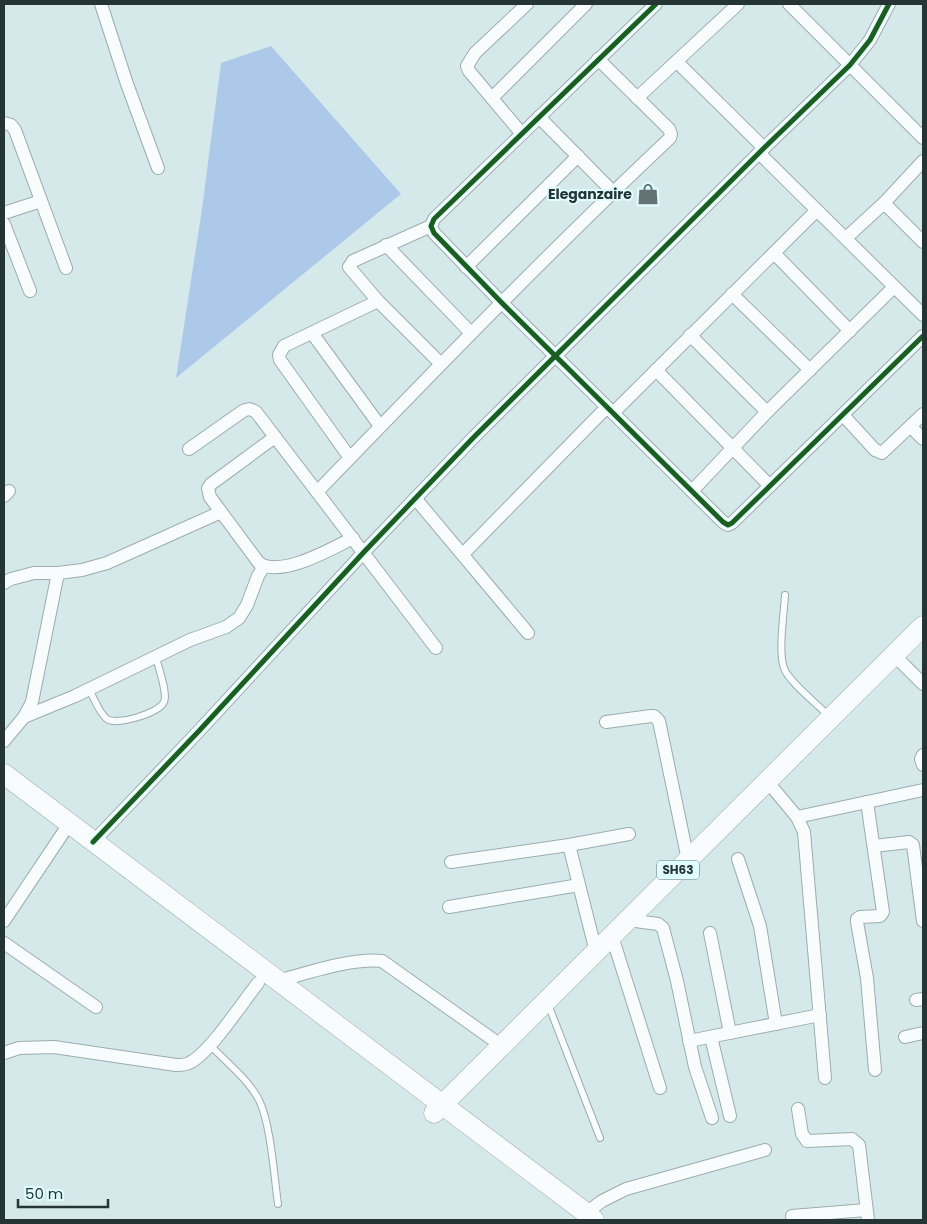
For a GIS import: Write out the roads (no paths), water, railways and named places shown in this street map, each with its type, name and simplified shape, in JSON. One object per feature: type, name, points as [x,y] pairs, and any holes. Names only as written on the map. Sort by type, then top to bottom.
[{"type":"main road","name":"SH63","points":[[438,1110],[923,626]]},
{"type":"main road","points":[[4,774],[65,829],[584,1218]]},
{"type":"main road","points":[[4,792],[65,829],[94,842],[267,982]]},
{"type":"street","points":[[101,4],[127,84],[158,168]]},
{"type":"street","points":[[522,134],[469,71],[468,66],[470,59],[527,4]]},
{"type":"street","points":[[492,98],[586,4]]},
{"type":"street","points":[[441,364],[378,301],[349,267],[353,261],[431,226],[434,219],[656,4]]},
{"type":"street","points":[[637,98],[738,4]]},
{"type":"street","points":[[788,4],[923,138]]},
{"type":"street","points":[[94,842],[415,498],[555,356],[850,65],[870,40],[888,4]]},
{"type":"street","points":[[317,492],[441,364],[613,192],[670,138],[669,129],[598,59]]},
{"type":"street","points":[[677,62],[816,211],[846,238],[923,315]]},
{"type":"street","points":[[539,117],[613,192]]},
{"type":"street","points":[[4,124],[11,125],[15,130],[66,268]]},
{"type":"street","points":[[466,267],[578,156]]},
{"type":"street","points":[[846,238],[923,161]]},
{"type":"street","points":[[4,214],[41,202]]},
{"type":"street","points":[[884,202],[923,242]]},
{"type":"street","points":[[463,554],[610,410],[656,370],[816,211]]},
{"type":"street","points":[[4,224],[30,291]]},
{"type":"street","points":[[431,226],[434,233],[466,267],[722,522],[728,525],[732,524],[923,336]]},
{"type":"street","points":[[386,245],[472,333]]},
{"type":"street","points":[[774,253],[850,331]]},
{"type":"street","points":[[692,491],[768,412],[894,287]]},
{"type":"street","points":[[732,294],[810,370]]},
{"type":"street","points":[[350,458],[280,360],[279,355],[284,346],[378,301]]},
{"type":"street","points":[[312,333],[380,426]]},
{"type":"street","points":[[690,335],[768,412]]},
{"type":"street","points":[[656,370],[770,486]]},
{"type":"street","points":[[189,449],[247,408],[256,412],[436,648]]},
{"type":"street","points":[[843,415],[875,450],[882,453],[923,414]]},
{"type":"street","points":[[911,427],[923,439]]},
{"type":"street","points":[[275,436],[208,488],[208,493],[259,563],[272,568],[305,560],[353,538]]},
{"type":"street","points":[[415,498],[528,632]]},
{"type":"street","points":[[4,583],[11,579],[34,573],[58,574],[106,564],[221,512]]},
{"type":"street","points":[[24,717],[89,689],[190,640],[226,627],[239,618],[247,605],[255,582],[264,566]]},
{"type":"street","points":[[4,741],[24,717],[32,702],[58,574]]},
{"type":"street","points":[[894,655],[923,684]]},
{"type":"street","points":[[606,722],[651,716],[654,716],[659,721],[688,860]]},
{"type":"street","points":[[923,755],[921,759],[923,765]]},
{"type":"street","points":[[767,780],[797,817],[804,832],[825,1078]]},
{"type":"street","points":[[797,817],[923,790]]},
{"type":"street","points":[[867,802],[883,912],[880,916],[860,917],[857,922],[867,978],[875,1070]]},
{"type":"street","points":[[4,921],[65,829]]},
{"type":"street","points":[[451,862],[569,845],[629,834]]},
{"type":"street","points":[[874,846],[909,842],[913,845],[923,920]]},
{"type":"street","points":[[569,845],[596,952]]},
{"type":"street","points":[[738,859],[760,926],[776,1024]]},
{"type":"street","points":[[449,907],[579,885]]},
{"type":"street","points":[[628,920],[658,924],[663,928],[677,982],[688,1041],[712,1118]]},
{"type":"street","points":[[710,933],[730,1033]]},
{"type":"street","points":[[612,936],[660,1088]]},
{"type":"street","points":[[4,943],[96,1007]]},
{"type":"street","points":[[4,1053],[19,1048],[54,1047],[176,1065],[190,1063],[201,1055],[267,982],[369,960],[382,961],[502,1046]]},
{"type":"street","points":[[688,1041],[820,1015]]},
{"type":"street","points":[[905,1036],[923,1033]]},
{"type":"street","points":[[711,1037],[730,1116]]},
{"type":"street","points":[[792,1216],[867,1215],[859,1145],[852,1139],[807,1141],[802,1134],[798,1109]]},
{"type":"street","points":[[584,1218],[602,1201],[626,1189],[765,1150]]},
{"type":"lane","points":[[784,595],[782,650],[784,669],[789,677],[831,718]]},
{"type":"lane","points":[[89,689],[107,719],[122,721],[153,712],[164,702],[165,693],[156,657]]},
{"type":"lane","points":[[547,1000],[600,1138]]},
{"type":"lane","points":[[210,1045],[248,1085],[259,1101],[266,1121],[278,1204]]},
{"type":"water","points":[[271,46],[401,194],[176,378],[202,209],[221,63]]},
{"type":"place","name":"Eleganzaire","points":[[648,194]]}]
